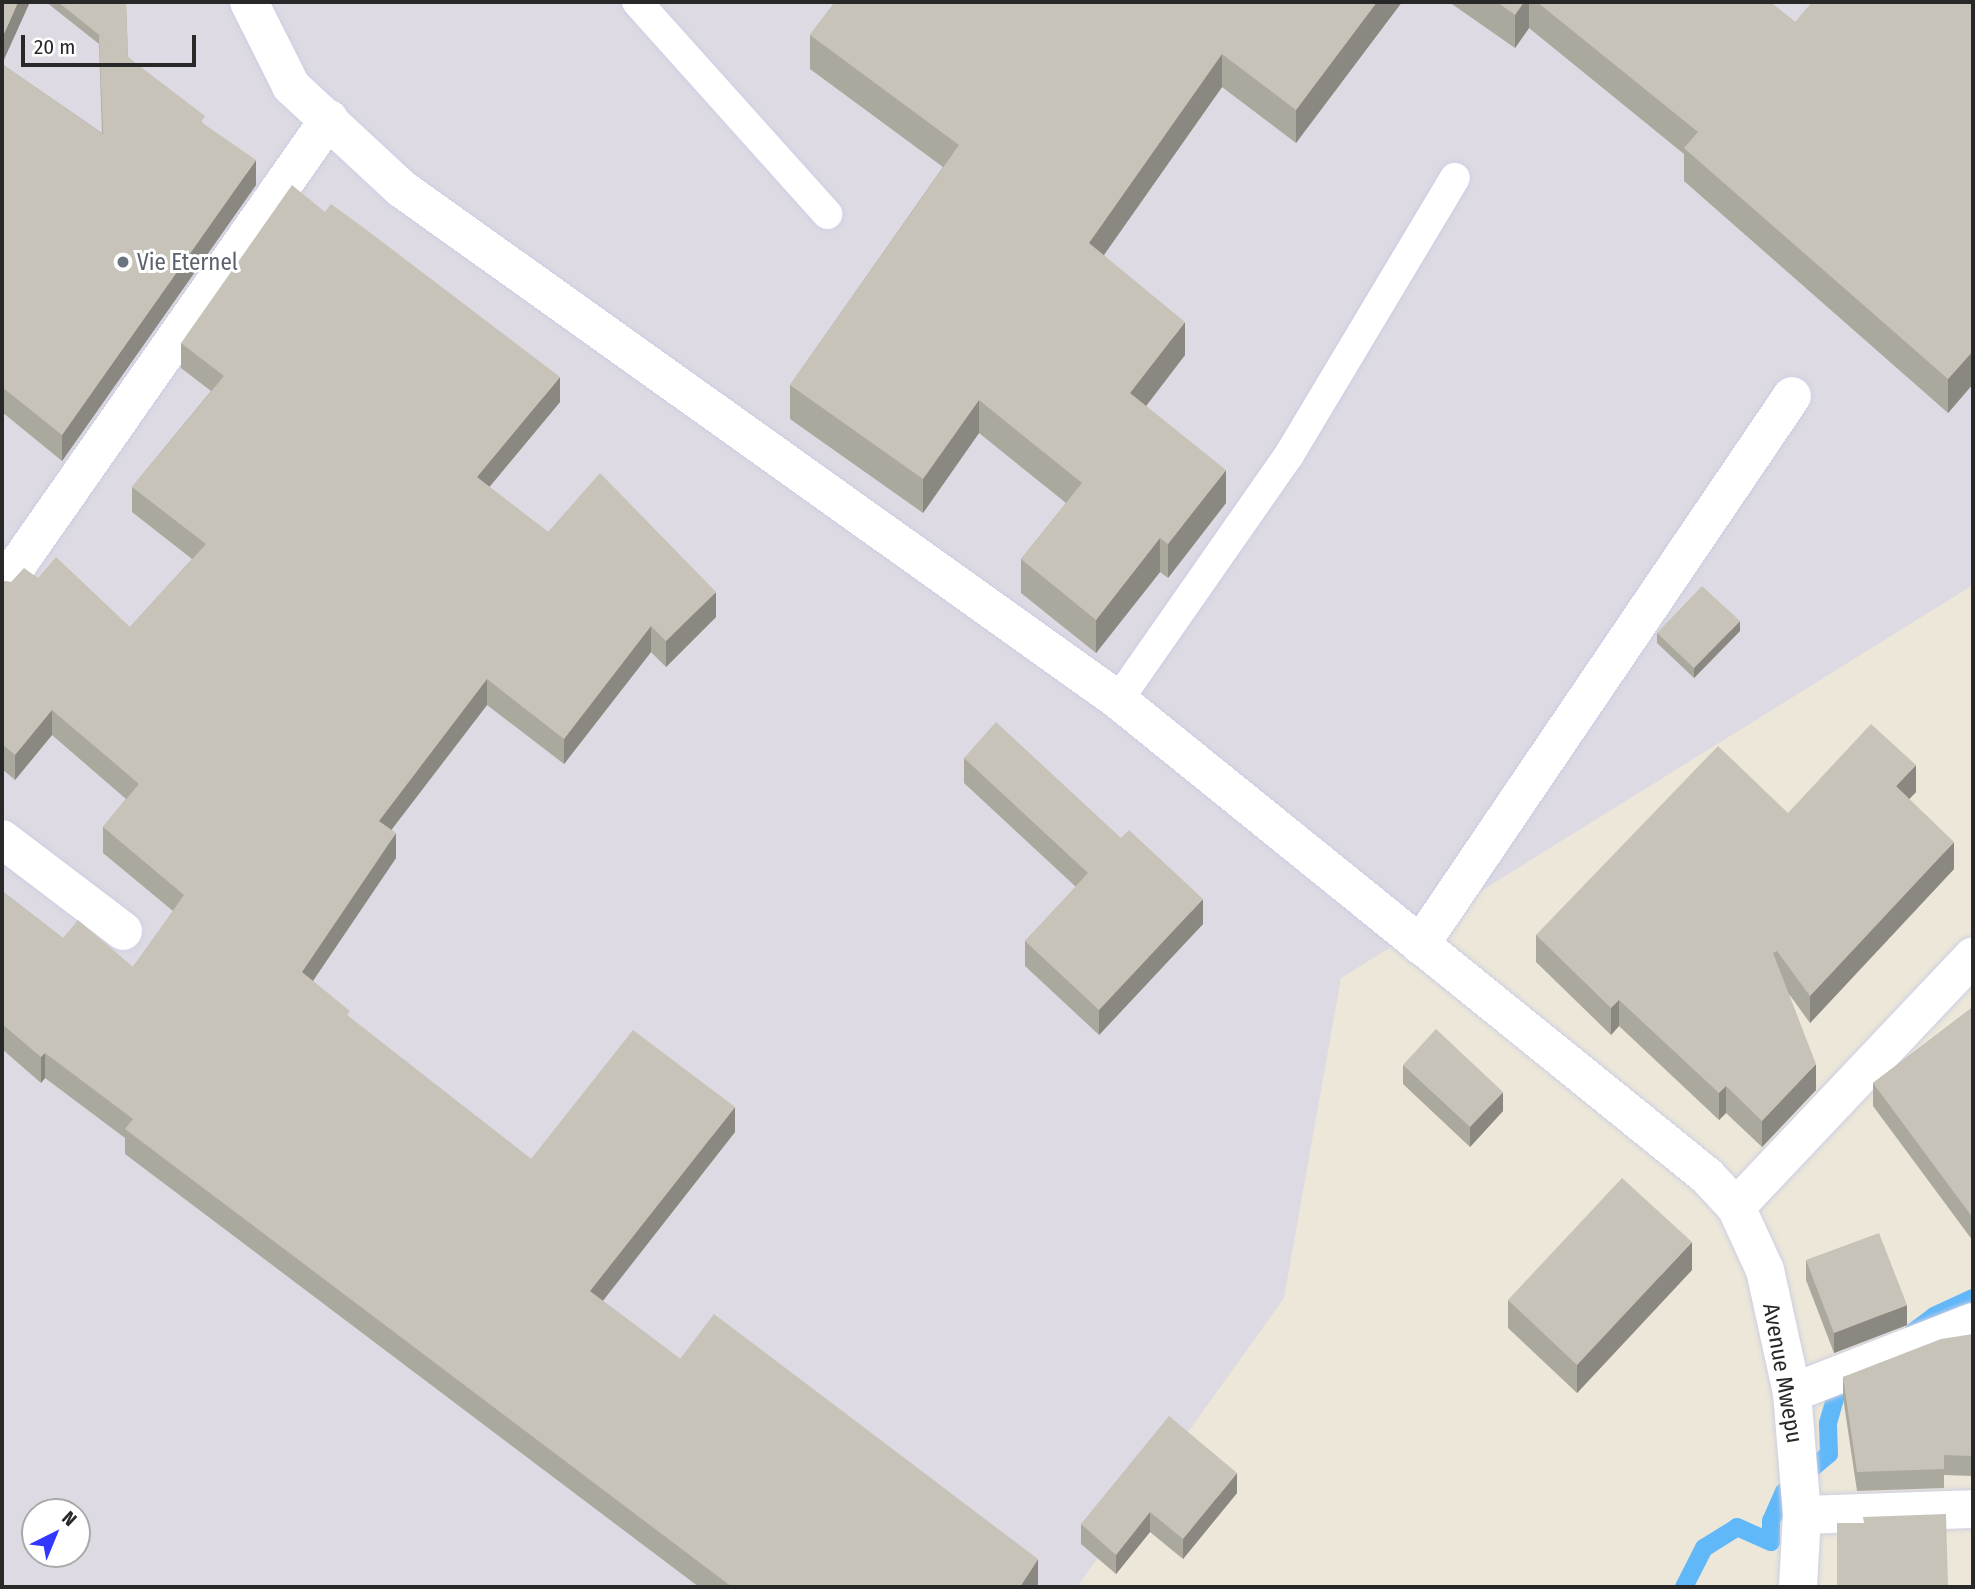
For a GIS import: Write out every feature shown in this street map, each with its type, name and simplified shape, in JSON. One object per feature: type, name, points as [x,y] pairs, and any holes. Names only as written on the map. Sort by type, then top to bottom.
[{"type":"street","name":"Avenue Mwepu","points":[[249,2],[291,86],[402,189],[1118,700],[1707,1176],[1736,1208],[1765,1270],[1792,1393],[1802,1514],[1798,1587]]},
{"type":"street","points":[[2,587],[329,120]]},
{"type":"street","points":[[1420,945],[1792,396]]},
{"type":"street","points":[[2,839],[123,931]]},
{"type":"street","points":[[1736,1208],[1973,956]]},
{"type":"street","points":[[1792,1393],[1973,1322]]},
{"type":"street","points":[[1802,1514],[1973,1509]]},
{"type":"lane","points":[[637,2],[827,214]]},
{"type":"lane","points":[[1118,700],[1289,455],[1455,178]]},
{"type":"shaded area","points":[[2,2],[1973,2],[1973,585],[1341,978],[1284,1298],[1077,1587],[2,1587]]},
{"type":"building","points":[[2,2],[18,2],[2,38]]},
{"type":"building","points":[[58,2],[126,2],[128,58]]},
{"type":"building","points":[[835,2],[1377,2],[1296,110],[1222,54],[1089,243],[1185,322],[1130,393],[1226,470],[1168,544],[1160,538],[1096,620],[1021,559],[1082,483],[979,400],[923,479],[790,385],[959,145],[810,35]]},
{"type":"building","points":[[1497,2],[1524,2],[1515,15]]},
{"type":"building","points":[[1537,2],[1770,2],[1795,22],[1812,2],[1973,2],[1973,351],[1948,379],[1684,148],[1698,132]]},
{"type":"building","points":[[99,35],[205,116],[201,122],[256,160],[62,435],[2,387],[2,64],[103,134]]},
{"type":"building","points":[[292,185],[325,212],[331,204],[560,377],[477,477],[548,532],[600,473],[716,592],[666,641],[651,626],[564,739],[487,679],[379,821],[396,833],[302,972],[350,1011],[347,1015],[531,1159],[633,1030],[735,1107],[590,1291],[680,1359],[714,1314],[1038,1559],[1020,1587],[732,1587],[125,1129],[133,1119],[45,1053],[41,1057],[2,1024],[2,891],[63,938],[78,920],[133,967],[184,895],[103,827],[139,784],[52,710],[15,755],[2,744],[2,581],[11,582],[24,568],[38,578],[56,557],[130,627],[206,544],[132,487],[224,376],[181,343]]},
{"type":"building","points":[[1702,586],[1740,621],[1694,668],[1657,633]]},
{"type":"building","points":[[996,722],[1121,838],[1129,830],[1203,899],[1099,1010],[1025,941],[1088,873],[964,758]]},
{"type":"building","points":[[1871,724],[1916,765],[1896,786],[1954,842],[1810,996],[1777,951],[1773,953],[1816,1064],[1762,1121],[1726,1086],[1719,1093],[1619,1000],[1611,1008],[1536,935],[1718,746],[1788,813]]},
{"type":"building","points":[[1973,1007],[1973,1218],[1873,1083]]},
{"type":"building","points":[[1436,1029],[1503,1092],[1470,1127],[1403,1065]]},
{"type":"building","points":[[1622,1178],[1692,1242],[1577,1365],[1508,1300]]},
{"type":"building","points":[[1879,1233],[1907,1305],[1834,1333],[1806,1260]]},
{"type":"building","points":[[1973,1334],[1973,1456],[1944,1455],[1944,1469],[1857,1472],[1843,1377],[1941,1339]]},
{"type":"building","points":[[1169,1416],[1237,1473],[1183,1539],[1150,1512],[1116,1555],[1081,1524]]},
{"type":"building","points":[[1946,1514],[1948,1587],[1837,1587],[1837,1523],[1864,1523],[1863,1517]]},
{"type":"waterway","points":[[1913,1332],[1934,1316],[1973,1298]]},
{"type":"waterway","points":[[1684,1587],[1704,1548],[1737,1527],[1771,1542],[1771,1521],[1784,1492],[1829,1454],[1828,1423],[1841,1378]]},
{"type":"place","name":"Vie Eternel","points":[[123,262]]}]
